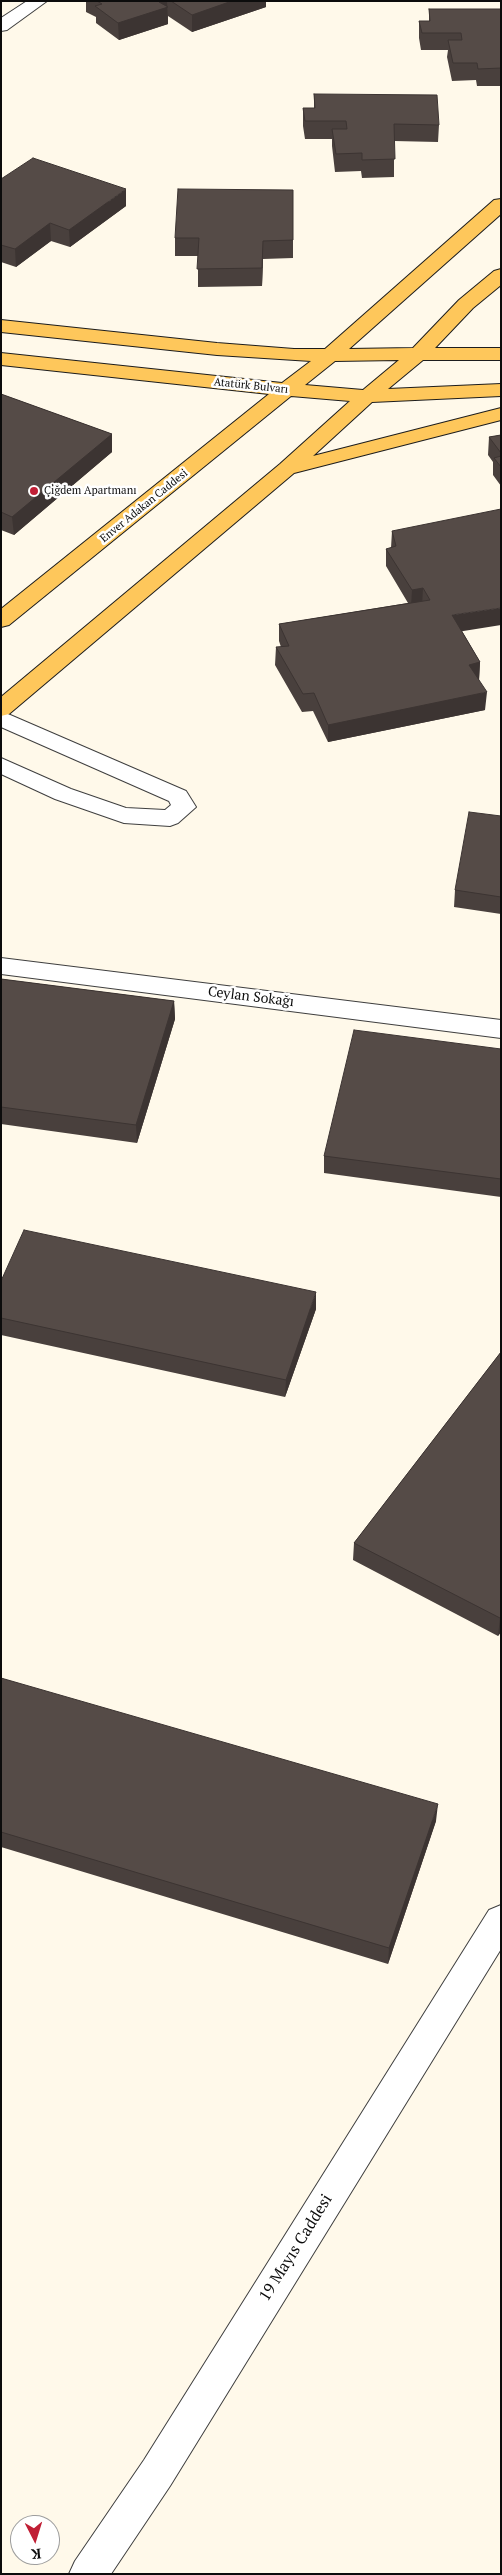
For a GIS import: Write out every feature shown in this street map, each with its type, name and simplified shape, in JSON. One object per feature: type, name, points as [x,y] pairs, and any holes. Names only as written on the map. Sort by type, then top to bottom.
[{"type":"main road","points":[[329,356],[501,204]]},
{"type":"main road","points":[[1,708],[287,468],[367,396],[419,354],[466,304],[501,275]]},
{"type":"main road","points":[[1,326],[217,349],[329,356],[501,354]]},
{"type":"main road","name":"Enver Adakan Caddesi","points":[[1,620],[329,356]]},
{"type":"main road","name":"Atatürk Bulvarı","points":[[1,360],[286,390],[367,396],[501,390]]},
{"type":"main road","points":[[287,468],[501,414]]},
{"type":"street","points":[[1,26],[40,1]]},
{"type":"street","points":[[1,718],[178,796],[184,807],[170,818],[124,815],[63,794],[1,765]]},
{"type":"street","name":"Ceylan Sokağı","points":[[1,966],[501,1029]]},
{"type":"street","name":"19 Mayıs Caddesi","points":[[88,2574],[157,2473],[388,2098],[501,1920]]},
{"type":"building","points":[[97,1],[161,1],[159,2],[168,7],[118,23],[95,6],[102,4]]},
{"type":"building","points":[[171,1],[232,1],[192,15]]},
{"type":"building","points":[[429,9],[501,9],[501,68],[478,69],[477,63],[453,63],[448,40],[462,40],[461,33],[422,33],[419,21],[430,21]]},
{"type":"building","points":[[314,94],[437,95],[439,125],[394,124],[395,159],[362,160],[362,153],[336,154],[332,129],[347,129],[346,121],[305,121],[303,108],[315,108]]},
{"type":"building","points":[[33,158],[126,189],[69,230],[50,223],[15,249],[1,245],[1,179]]},
{"type":"building","points":[[178,189],[293,190],[293,240],[263,241],[262,268],[197,269],[199,238],[175,238]]},
{"type":"building","name":"Çiğdem Apartmanı","points":[[1,394],[112,434],[12,517],[1,512]]},
{"type":"building","points":[[501,435],[501,453],[489,437]]},
{"type":"building","points":[[501,456],[501,467],[494,458]]},
{"type":"building","points":[[501,509],[501,608],[452,615],[480,662],[469,665],[487,692],[328,725],[314,693],[303,694],[276,647],[289,646],[279,624],[430,600],[423,588],[412,590],[386,549],[396,546],[392,531]]},
{"type":"building","points":[[469,812],[501,816],[501,897],[455,890]]},
{"type":"building","points":[[1,979],[174,1001],[136,1125],[1,1107]]},
{"type":"building","points":[[354,1030],[501,1049],[501,1179],[324,1156]]},
{"type":"building","points":[[24,1230],[316,1292],[286,1380],[1,1318],[1,1281]]},
{"type":"building","points":[[501,1352],[501,1617],[500,1618],[354,1543]]},
{"type":"building","points":[[1,1678],[438,1804],[389,1948],[1,1832]]},
{"type":"place","name":"Çiğdem Apartmanı","points":[[34,491]]}]
